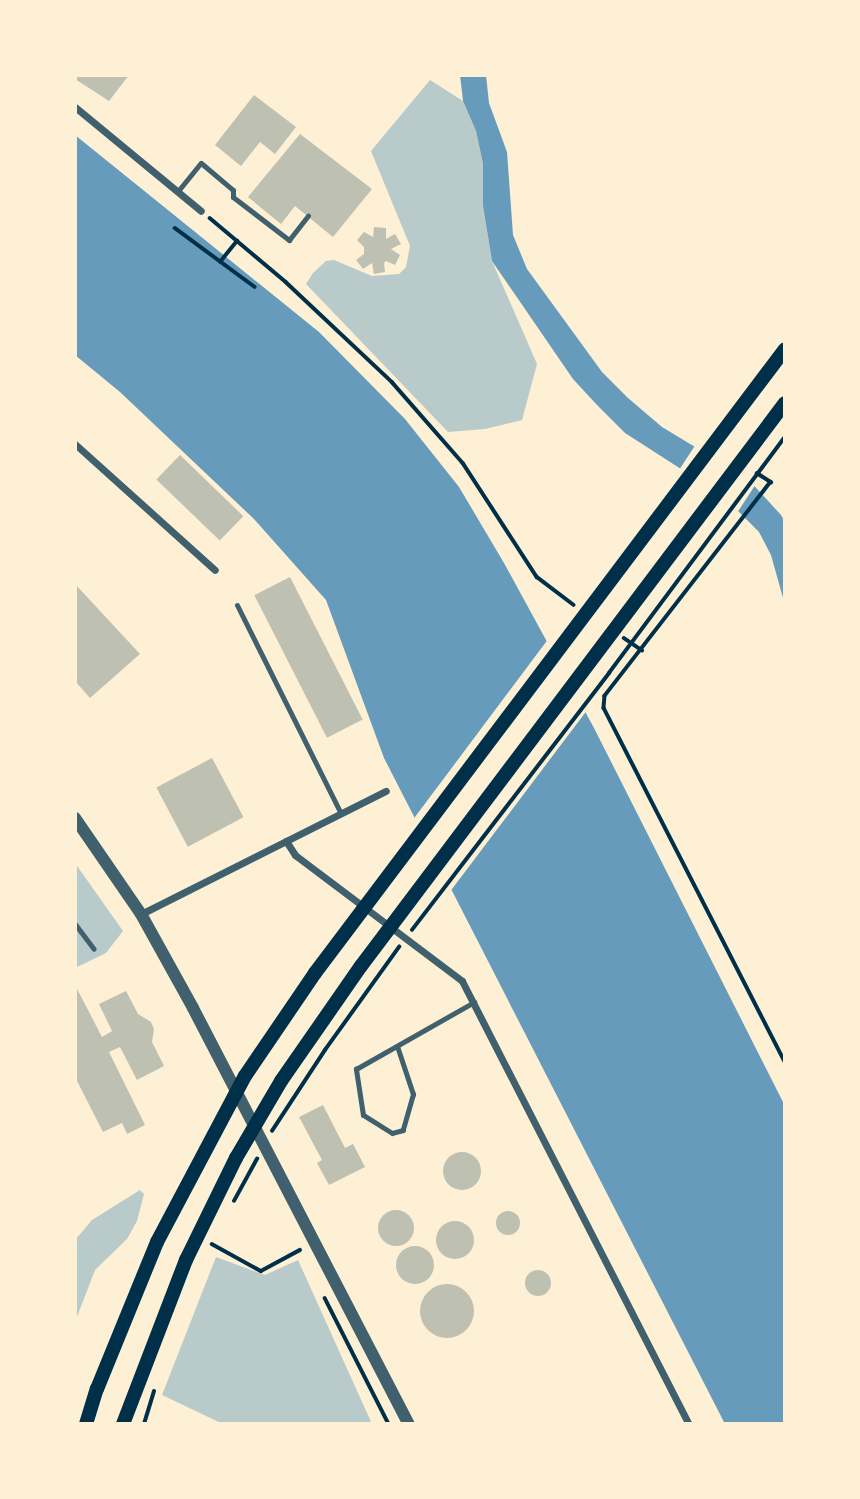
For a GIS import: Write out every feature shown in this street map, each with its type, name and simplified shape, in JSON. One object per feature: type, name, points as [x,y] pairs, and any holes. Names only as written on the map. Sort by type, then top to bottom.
[{"type":"main road","points":[[86,1424],[97,1390],[158,1241],[245,1076],[315,973],[785,349]]},
{"type":"main road","points":[[123,1424],[186,1260],[236,1158],[281,1081],[361,966],[785,403]]},
{"type":"street","points":[[75,107],[201,211]]},
{"type":"street","points":[[75,444],[215,570]]},
{"type":"street","points":[[141,914],[386,791]]},
{"type":"street","points":[[75,818],[141,914],[193,1008],[409,1424]]},
{"type":"street","points":[[286,841],[295,855],[462,981],[689,1424]]},
{"type":"lane","points":[[177,191],[201,163],[233,190],[233,197],[289,240],[308,216]]},
{"type":"lane","points":[[237,606],[341,814]]},
{"type":"lane","points":[[75,924],[94,949]]},
{"type":"lane","points":[[397,1046],[413,1094],[403,1130],[392,1133],[363,1115],[356,1069],[474,1002]]},
{"type":"path","points":[[201,211],[286,282],[425,417],[463,463],[537,577],[580,609]]},
{"type":"path","points":[[175,228],[255,287]]},
{"type":"path","points":[[220,262],[237,241]]},
{"type":"path","points":[[267,1141],[365,992],[785,437]]},
{"type":"path","points":[[757,473],[771,482],[605,696],[604,709],[785,1062]]},
{"type":"path","points":[[621,636],[642,650]]},
{"type":"path","points":[[229,1210],[260,1153]]},
{"type":"path","points":[[207,1255],[218,1233]]},
{"type":"path","points":[[212,1244],[261,1271],[300,1250]]},
{"type":"path","points":[[144,1424],[155,1389]]},
{"type":"shaded area","points":[[430,80],[463,101],[476,131],[483,164],[483,206],[492,261],[537,364],[522,420],[485,429],[448,432],[306,284],[326,261],[334,260],[372,276],[399,274],[406,267],[410,246],[371,151]]},
{"type":"shaded area","points":[[75,863],[123,931],[106,953],[75,968]]},
{"type":"shaded area","points":[[140,1190],[144,1194],[137,1221],[127,1239],[95,1270],[75,1322],[75,1240],[92,1220]]},
{"type":"shaded area","points":[[216,1257],[265,1275],[298,1260],[372,1424],[223,1424],[162,1395]]},
{"type":"water","points":[[460,75],[486,75],[489,103],[507,152],[513,235],[527,269],[602,372],[628,398],[662,427],[748,479],[781,515],[785,522],[785,605],[771,555],[759,532],[723,496],[625,433],[597,405],[573,379],[492,261],[483,206],[483,164],[476,131],[463,101]]},
{"type":"water","points":[[75,135],[319,332],[405,419],[459,487],[504,563],[594,728],[785,1106],[785,1424],[725,1424],[384,758],[326,600],[254,519],[120,392],[75,355]]},
{"type":"pier","points":[[696,444],[756,483],[738,512],[677,473]]},
{"type":"pier","points":[[549,638],[588,709],[449,893],[412,821]]},
{"type":"building","points":[[75,75],[129,75],[109,101],[75,79]]},
{"type":"building","points":[[254,95],[296,127],[275,154],[260,142],[241,166],[215,145]]},
{"type":"building","points":[[300,134],[372,189],[333,237],[295,206],[281,224],[248,197]]},
{"type":"building","points":[[374,227],[386,228],[386,239],[395,234],[401,244],[391,249],[400,255],[395,265],[386,261],[385,272],[374,274],[372,263],[363,269],[356,260],[364,254],[364,247],[357,240],[364,232],[373,237]]},
{"type":"building","points":[[180,455],[243,516],[220,541],[156,479]]},
{"type":"building","points":[[290,577],[363,720],[327,738],[254,595]]},
{"type":"building","points":[[75,584],[140,654],[90,698],[75,681]]},
{"type":"building","points":[[212,758],[243,817],[188,847],[156,788]]},
{"type":"building","points":[[75,985],[102,1037],[112,1031],[99,1004],[126,991],[138,1014],[151,1022],[154,1029],[152,1042],[164,1066],[137,1080],[120,1047],[109,1052],[145,1125],[127,1134],[122,1123],[103,1132],[75,1077]]},
{"type":"building","points":[[323,1105],[345,1148],[353,1144],[365,1167],[329,1185],[317,1163],[322,1160],[299,1117]]},
{"type":"building","points":[[462,1152],[475,1158],[481,1171],[475,1184],[462,1190],[449,1184],[443,1171],[449,1158]]},
{"type":"building","points":[[396,1210],[409,1215],[414,1228],[409,1241],[396,1246],[383,1241],[378,1228],[383,1215]]},
{"type":"building","points":[[503,1211],[513,1211],[520,1218],[520,1228],[513,1235],[503,1235],[496,1228],[496,1218]]},
{"type":"building","points":[[455,1221],[468,1227],[474,1240],[468,1253],[455,1259],[442,1253],[436,1240],[442,1227]]},
{"type":"building","points":[[415,1246],[428,1252],[434,1265],[428,1278],[415,1284],[402,1278],[396,1265],[402,1252]]},
{"type":"building","points":[[538,1270],[547,1274],[551,1283],[547,1292],[538,1296],[529,1292],[525,1283],[529,1274]]},
{"type":"building","points":[[447,1284],[466,1292],[474,1311],[466,1330],[447,1338],[428,1330],[420,1311],[428,1292]]}]
